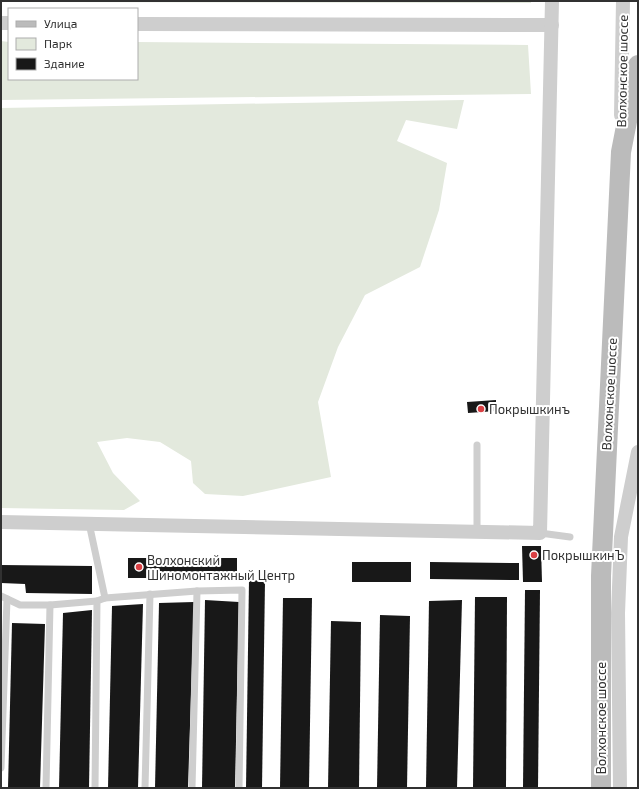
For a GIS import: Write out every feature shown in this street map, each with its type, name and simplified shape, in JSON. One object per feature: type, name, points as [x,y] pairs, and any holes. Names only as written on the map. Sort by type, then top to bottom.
[{"type":"main road","points":[[621,152],[638,65]]},
{"type":"main road","name":"Волхонское шоссе","points":[[601,788],[601,576],[621,152]]},
{"type":"street","points":[[1,522],[540,533],[552,1]]},
{"type":"street","name":"Волхонское шоссе","points":[[621,152],[623,1]]},
{"type":"street","points":[[138,24],[552,25]]},
{"type":"street","name":"Волхонское шоссе","points":[[620,788],[618,613],[620,545],[638,452]]},
{"type":"lane","points":[[477,445],[477,532]]},
{"type":"lane","points":[[89,523],[105,598]]},
{"type":"lane","points":[[540,533],[570,537]]},
{"type":"lane","points":[[1,768],[4,597],[20,605],[50,605],[98,601],[105,598],[150,594],[242,590],[239,788]]},
{"type":"lane","points":[[192,788],[197,591]]},
{"type":"lane","points":[[145,788],[150,594]]},
{"type":"lane","points":[[95,788],[98,601]]},
{"type":"lane","points":[[46,788],[50,605]]},
{"type":"green space","points":[[531,1],[531,3],[1,2]]},
{"type":"green space","points":[[1,41],[8,42],[8,80],[138,80],[138,42],[528,45],[531,94],[1,100]]},
{"type":"green space","points":[[464,100],[457,129],[406,120],[397,141],[447,163],[439,210],[420,267],[365,295],[338,347],[318,402],[331,477],[243,496],[205,494],[193,483],[191,461],[160,442],[127,438],[97,442],[113,473],[140,501],[124,510],[1,508],[1,108]]},
{"type":"building","points":[[496,400],[496,411],[468,413],[467,402]]},
{"type":"building","points":[[522,546],[541,546],[542,582],[523,582]]},
{"type":"building","points":[[128,558],[237,558],[237,578],[128,578]]},
{"type":"building","points":[[352,562],[411,562],[411,582],[352,582]]},
{"type":"building","points":[[430,562],[519,563],[519,580],[430,579]]},
{"type":"building","points":[[1,565],[92,566],[92,594],[26,593],[25,584],[1,583]]},
{"type":"building","points":[[249,580],[265,581],[262,788],[246,788]]},
{"type":"building","points":[[525,590],[540,590],[538,788],[523,788]]},
{"type":"building","points":[[475,597],[507,597],[506,788],[473,788]]},
{"type":"building","points":[[283,598],[312,598],[309,788],[280,788]]},
{"type":"building","points":[[205,600],[239,602],[235,788],[202,788]]},
{"type":"building","points":[[462,600],[457,788],[426,788],[429,601]]},
{"type":"building","points":[[194,602],[188,788],[155,788],[159,603]]},
{"type":"building","points":[[143,604],[138,788],[108,788],[112,606]]},
{"type":"building","points":[[92,610],[89,788],[59,788],[63,613]]},
{"type":"building","points":[[380,615],[410,616],[407,788],[377,788]]},
{"type":"building","points":[[331,621],[361,622],[359,788],[328,788]]},
{"type":"building","points":[[12,623],[45,624],[40,788],[8,788]]},
{"type":"place","name":"Покрышкинъ","points":[[481,409]]},
{"type":"place","name":"ПокрышкинЪ","points":[[534,555]]},
{"type":"place","name":"Волхонский Шиномонтажный Центр","points":[[139,567]]}]
